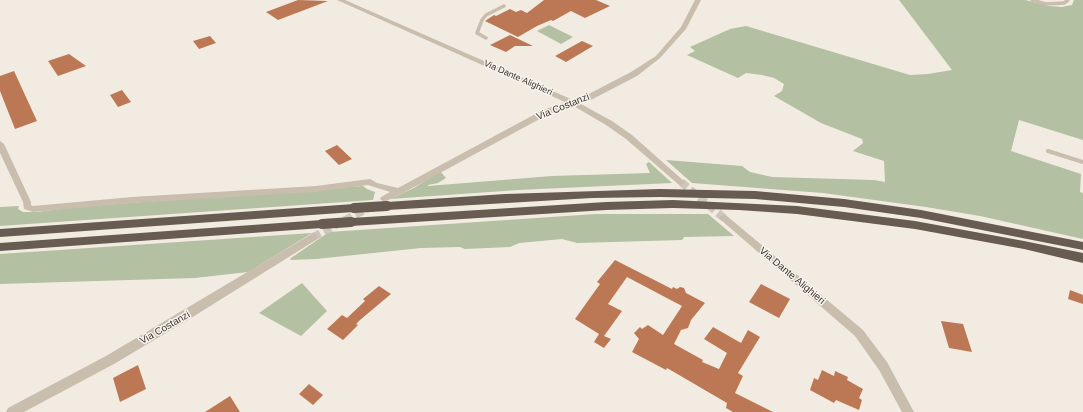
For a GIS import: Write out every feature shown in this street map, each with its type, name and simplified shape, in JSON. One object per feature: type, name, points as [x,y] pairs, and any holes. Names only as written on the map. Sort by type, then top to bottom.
[{"type":"highway","points":[[0,233],[354,208],[386,202],[592,194],[660,193],[755,195],[844,203],[999,228],[1083,246]]},
{"type":"highway","points":[[0,247],[351,222],[606,206],[673,204],[740,206],[797,210],[877,219],[951,231],[1083,258]]},
{"type":"highway","points":[[1024,245],[1068,262],[1083,266]]},
{"type":"street","name":"Via Dante Alighieri","points":[[340,0],[574,103],[609,123],[624,134],[681,182]]},
{"type":"street","name":"Via Costanzi","points":[[386,202],[400,191],[544,113],[574,103],[634,74],[658,57],[684,28],[692,9],[698,0]]},
{"type":"street","points":[[0,144],[27,207],[33,209],[132,200],[316,189],[370,182],[374,185],[400,191]]},
{"type":"street","name":"Via Dante Alighieri","points":[[724,218],[859,333],[883,366],[908,412]]},
{"type":"street","name":"Via Costanzi","points":[[12,412],[110,360],[187,315],[313,237]]},
{"type":"lane","points":[[1032,0],[1046,4],[1064,3],[1068,0]]},
{"type":"lane","points":[[486,38],[477,33],[482,20],[486,15],[504,6]]},
{"type":"lane","points":[[1048,151],[1083,162]]},
{"type":"green space","points":[[899,0],[1025,0],[1049,6],[1062,7],[1072,5],[1074,0],[1083,0],[1083,140],[1019,120],[1011,151],[1081,174],[1080,192],[1083,193],[1083,239],[980,216],[926,207],[823,193],[692,183],[666,160],[742,166],[750,172],[772,177],[874,180],[885,182],[884,161],[853,151],[863,143],[862,139],[821,123],[774,96],[782,91],[784,84],[774,78],[762,75],[746,73],[738,78],[687,55],[695,51],[690,47],[730,29],[746,26],[910,75],[952,70]]},
{"type":"green space","points":[[549,25],[573,37],[561,44],[537,31]]},
{"type":"green space","points":[[649,162],[672,183],[518,190],[390,199],[414,188],[440,171],[446,178],[438,183],[428,186],[552,176],[650,173],[646,164]]},
{"type":"green space","points":[[363,186],[375,192],[373,200],[0,226],[0,207],[19,206],[18,209],[23,212],[37,212],[75,207]]},
{"type":"green space","points":[[596,214],[708,214],[734,236],[684,237],[682,240],[577,243],[562,239],[519,243],[510,247],[465,249],[460,247],[421,248],[316,259],[290,260],[329,232]]},
{"type":"green space","points":[[312,233],[248,272],[195,278],[0,284],[0,254]]},
{"type":"green space","points":[[302,283],[327,311],[301,336],[259,313]]},
{"type":"building","points":[[298,0],[328,1],[278,20],[266,12]]},
{"type":"building","points":[[544,0],[596,0],[610,6],[585,18],[571,11],[553,21],[551,20],[537,26],[518,37],[485,21],[494,15],[496,16],[510,9],[516,12],[521,10],[527,13]]},
{"type":"building","points":[[510,35],[533,46],[515,46],[506,52],[490,45]]},
{"type":"building","points":[[210,36],[216,43],[199,49],[193,41]]},
{"type":"building","points":[[582,41],[593,46],[566,62],[555,56]]},
{"type":"building","points":[[69,54],[86,66],[58,76],[48,61]]},
{"type":"building","points":[[14,71],[37,121],[15,129],[0,91],[0,76]]},
{"type":"building","points":[[122,90],[131,102],[118,107],[110,95]]},
{"type":"building","points":[[337,145],[352,159],[339,165],[325,151]]},
{"type":"building","points":[[615,260],[672,289],[673,287],[677,289],[680,287],[684,288],[686,293],[705,303],[691,320],[688,328],[681,330],[674,344],[703,360],[702,362],[719,369],[727,353],[704,339],[713,327],[741,343],[748,330],[760,337],[738,373],[743,376],[735,393],[773,412],[733,412],[726,408],[727,403],[667,368],[666,370],[632,352],[639,339],[634,333],[640,327],[642,329],[648,325],[663,335],[682,306],[627,277],[608,304],[622,311],[604,336],[611,339],[604,348],[594,342],[599,334],[575,319],[600,284],[597,282]]},
{"type":"building","points":[[761,284],[790,299],[779,318],[749,302]]},
{"type":"building","points":[[379,286],[391,294],[360,320],[356,324],[358,325],[343,340],[327,329],[342,315],[347,318],[365,301],[363,299]]},
{"type":"building","points":[[1070,290],[1083,295],[1083,304],[1068,299]]},
{"type":"building","points":[[941,321],[963,324],[972,352],[949,348]]},
{"type":"building","points":[[138,365],[146,389],[120,402],[113,378]]},
{"type":"building","points":[[822,370],[834,376],[835,371],[848,377],[847,380],[863,389],[859,398],[862,400],[859,410],[836,400],[834,403],[810,390],[814,378],[818,380]]},
{"type":"building","points":[[309,384],[323,395],[313,405],[299,394]]},
{"type":"building","points":[[230,396],[240,412],[205,412]]},
{"type":"tunnel","points":[[681,182],[724,218]]},
{"type":"tunnel","points":[[313,237],[368,208]]}]
